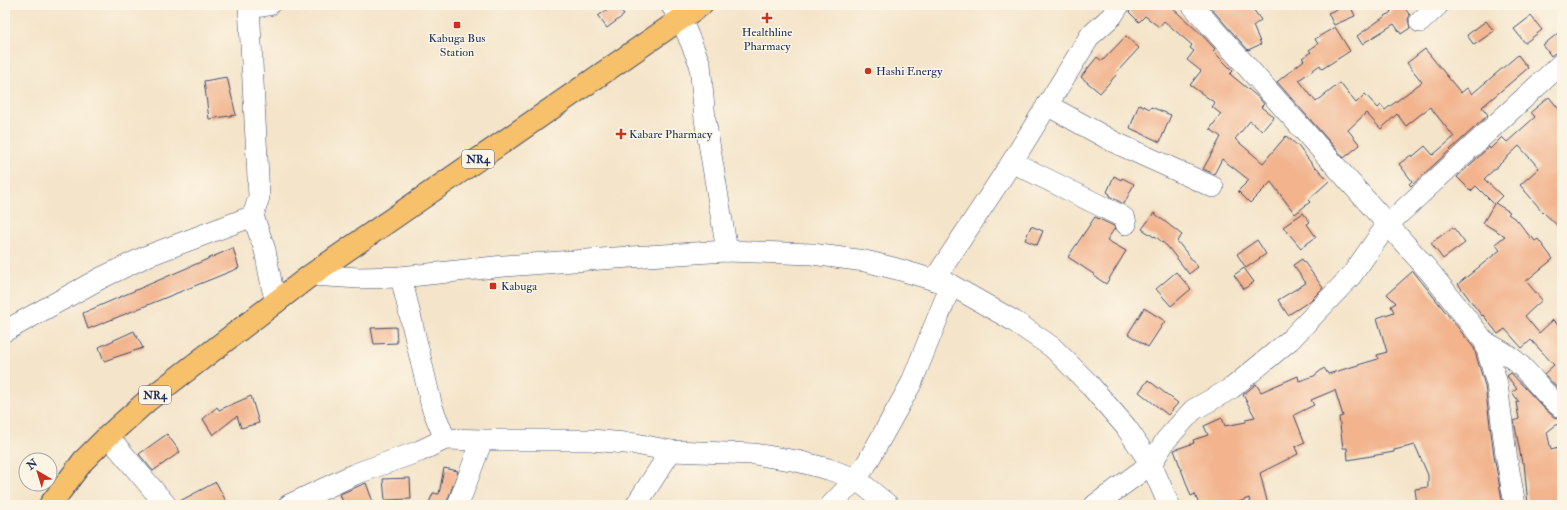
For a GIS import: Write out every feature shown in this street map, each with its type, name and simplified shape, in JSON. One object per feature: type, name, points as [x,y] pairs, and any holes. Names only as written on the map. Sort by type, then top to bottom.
[{"type":"highway","name":"NR4","points":[[50,505],[83,461],[147,401],[311,275],[676,12],[701,5]]},
{"type":"street","points":[[831,505],[856,479],[867,463],[911,384],[942,282],[1046,104],[1090,36],[1112,16],[1120,5]]},
{"type":"street","points":[[1192,5],[1430,272],[1485,342],[1497,384],[1506,454],[1515,505]]},
{"type":"street","points":[[1420,22],[1438,5]]},
{"type":"street","points":[[256,6],[259,197],[253,216],[265,250],[276,302]]},
{"type":"street","points":[[676,12],[700,64],[705,119],[727,251]]},
{"type":"street","points":[[1095,505],[1151,464],[1166,440],[1193,410],[1232,388],[1290,340],[1351,276],[1387,225],[1562,63]]},
{"type":"street","points":[[1046,104],[1114,142],[1213,187]]},
{"type":"street","points":[[1012,162],[1121,216],[1125,219],[1126,224]]},
{"type":"street","points":[[5,331],[94,281],[147,256],[253,216]]},
{"type":"street","points":[[311,275],[358,278],[401,277],[504,266],[727,251],[812,254],[865,261],[942,282],[1014,321],[1052,348],[1093,388],[1126,427],[1151,464],[1169,505]]},
{"type":"street","points":[[401,277],[432,407],[445,438]]},
{"type":"street","points":[[1485,342],[1508,354],[1525,369],[1547,395],[1562,408]]},
{"type":"street","points":[[108,436],[166,505]]},
{"type":"street","points":[[289,505],[355,474],[420,450],[445,438],[482,440],[591,440],[636,444],[671,451],[754,454],[810,464],[856,479],[888,505]]},
{"type":"street","points":[[458,505],[482,440]]},
{"type":"street","points":[[636,505],[671,451]]},
{"type":"building","points":[[616,5],[624,15],[607,28],[598,16]]},
{"type":"building","points":[[1131,5],[1169,5],[1215,49],[1213,51],[1233,71],[1230,74],[1259,98],[1264,104],[1261,107],[1274,117],[1262,131],[1250,121],[1235,139],[1263,163],[1286,136],[1298,146],[1315,168],[1316,167],[1329,181],[1308,200],[1310,202],[1295,214],[1271,182],[1250,203],[1238,191],[1249,180],[1222,159],[1214,174],[1203,169],[1221,137],[1210,129],[1221,114],[1212,107],[1215,103],[1190,85],[1201,71],[1187,60],[1194,51],[1190,48],[1192,45],[1164,21],[1159,27],[1145,16],[1139,22],[1129,12],[1133,6]]},
{"type":"building","points":[[1208,5],[1250,5],[1261,20],[1253,26],[1261,44],[1248,50]]},
{"type":"building","points":[[1350,5],[1355,16],[1334,25],[1328,13]]},
{"type":"building","points":[[1397,5],[1402,5],[1410,15],[1408,19],[1410,28],[1401,34],[1394,24],[1362,44],[1357,36],[1391,12],[1390,11]]},
{"type":"building","points":[[1531,16],[1542,30],[1525,43],[1514,29]]},
{"type":"building","points":[[1486,21],[1494,31],[1474,45],[1467,35]]},
{"type":"building","points":[[1335,27],[1350,51],[1322,69],[1320,65],[1299,80],[1316,102],[1340,83],[1356,103],[1365,94],[1378,108],[1381,105],[1385,110],[1422,82],[1407,63],[1425,49],[1461,93],[1467,88],[1472,94],[1518,55],[1528,68],[1482,107],[1488,115],[1411,186],[1409,184],[1412,181],[1399,164],[1411,155],[1412,157],[1425,146],[1433,155],[1454,137],[1430,107],[1406,126],[1397,114],[1381,129],[1366,113],[1348,130],[1360,145],[1344,158],[1277,82],[1304,60],[1302,58],[1311,52],[1309,50],[1318,44],[1315,39]]},
{"type":"building","points":[[1562,30],[1562,48],[1551,56],[1543,45]]},
{"type":"building","points":[[1126,36],[1139,48],[1100,93],[1081,77],[1097,57],[1102,61]]},
{"type":"building","points":[[227,77],[236,115],[209,119],[204,81]]},
{"type":"building","points":[[1549,97],[1562,113],[1562,230],[1542,211],[1520,185],[1539,168],[1519,146],[1484,179],[1502,196],[1495,203],[1510,212],[1508,214],[1517,220],[1531,238],[1532,237],[1535,241],[1538,239],[1553,259],[1526,281],[1542,300],[1525,316],[1539,333],[1553,320],[1562,329],[1562,393],[1544,374],[1554,365],[1531,340],[1522,348],[1505,329],[1498,334],[1483,315],[1482,316],[1458,284],[1500,250],[1495,244],[1505,236],[1483,223],[1494,204],[1476,186],[1471,191],[1457,177],[1502,137],[1507,142],[1535,117],[1531,112]]},
{"type":"building","points":[[1139,104],[1171,115],[1160,142],[1130,128]]},
{"type":"building","points":[[1114,176],[1134,184],[1124,204],[1109,196],[1110,194],[1107,192]]},
{"type":"building","points":[[1154,213],[1182,235],[1177,241],[1198,267],[1189,274],[1168,247],[1155,236],[1154,237],[1142,229]]},
{"type":"building","points":[[1303,213],[1310,222],[1307,224],[1316,237],[1301,248],[1283,227]]},
{"type":"building","points":[[1095,217],[1114,226],[1115,228],[1107,240],[1126,251],[1106,284],[1068,257]]},
{"type":"building","points":[[1031,226],[1043,231],[1037,245],[1025,240]]},
{"type":"building","points":[[1453,227],[1465,243],[1443,259],[1431,243]]},
{"type":"building","points":[[1257,240],[1266,254],[1246,268],[1237,254]]},
{"type":"building","points":[[233,248],[239,268],[88,329],[83,313]]},
{"type":"building","points":[[1302,259],[1323,288],[1310,301],[1288,315],[1278,300],[1306,283],[1293,265]]},
{"type":"building","points":[[1244,268],[1254,282],[1244,289],[1234,275]]},
{"type":"building","points":[[1413,271],[1474,348],[1485,386],[1494,456],[1503,505],[1417,505],[1415,489],[1428,487],[1428,475],[1415,445],[1394,450],[1394,452],[1348,460],[1347,448],[1343,448],[1339,417],[1343,416],[1335,390],[1311,400],[1314,405],[1294,415],[1305,443],[1295,447],[1298,454],[1260,473],[1268,505],[1251,505],[1249,498],[1231,505],[1199,505],[1195,494],[1191,496],[1174,450],[1194,443],[1193,440],[1208,435],[1204,426],[1222,418],[1225,426],[1246,422],[1246,419],[1255,417],[1243,395],[1256,384],[1261,392],[1298,376],[1299,381],[1314,376],[1324,368],[1328,374],[1378,359],[1377,355],[1387,352],[1377,318],[1394,312],[1391,306],[1396,303],[1387,294]]},
{"type":"building","points":[[1176,272],[1191,289],[1171,306],[1156,289]]},
{"type":"building","points":[[1144,308],[1165,321],[1148,347],[1128,334]]},
{"type":"building","points":[[396,327],[397,343],[374,344],[371,328]]},
{"type":"building","points":[[134,331],[143,348],[104,361],[99,347]]},
{"type":"building","points":[[1511,373],[1544,408],[1555,418],[1562,420],[1562,423],[1556,425],[1547,432],[1551,450],[1562,447],[1562,505],[1528,505],[1524,463],[1522,463],[1514,421],[1519,419],[1516,402],[1519,402],[1512,392],[1517,389],[1507,376]]},
{"type":"building","points":[[1148,380],[1178,403],[1168,415],[1139,392]]},
{"type":"building","points":[[251,396],[259,423],[241,428],[237,416],[213,435],[203,419],[217,407],[219,410]]},
{"type":"building","points":[[167,434],[180,452],[153,471],[139,454]]},
{"type":"building","points":[[444,468],[458,471],[446,505],[428,505],[433,493],[439,494]]},
{"type":"building","points":[[410,478],[411,499],[385,500],[383,479]]},
{"type":"building","points":[[216,482],[228,505],[178,505],[178,502]]},
{"type":"building","points":[[366,483],[373,502],[365,505],[344,505],[340,494]]},
{"type":"place","name":"Healthline Pharmacy","points":[[767,18]]},
{"type":"place","name":"Kabuga Bus Station","points":[[457,25]]},
{"type":"place","name":"Hashi Energy","points":[[868,71]]},
{"type":"place","name":"Kabare Pharmacy","points":[[621,134]]},
{"type":"place","name":"Kabuga","points":[[493,286]]}]
